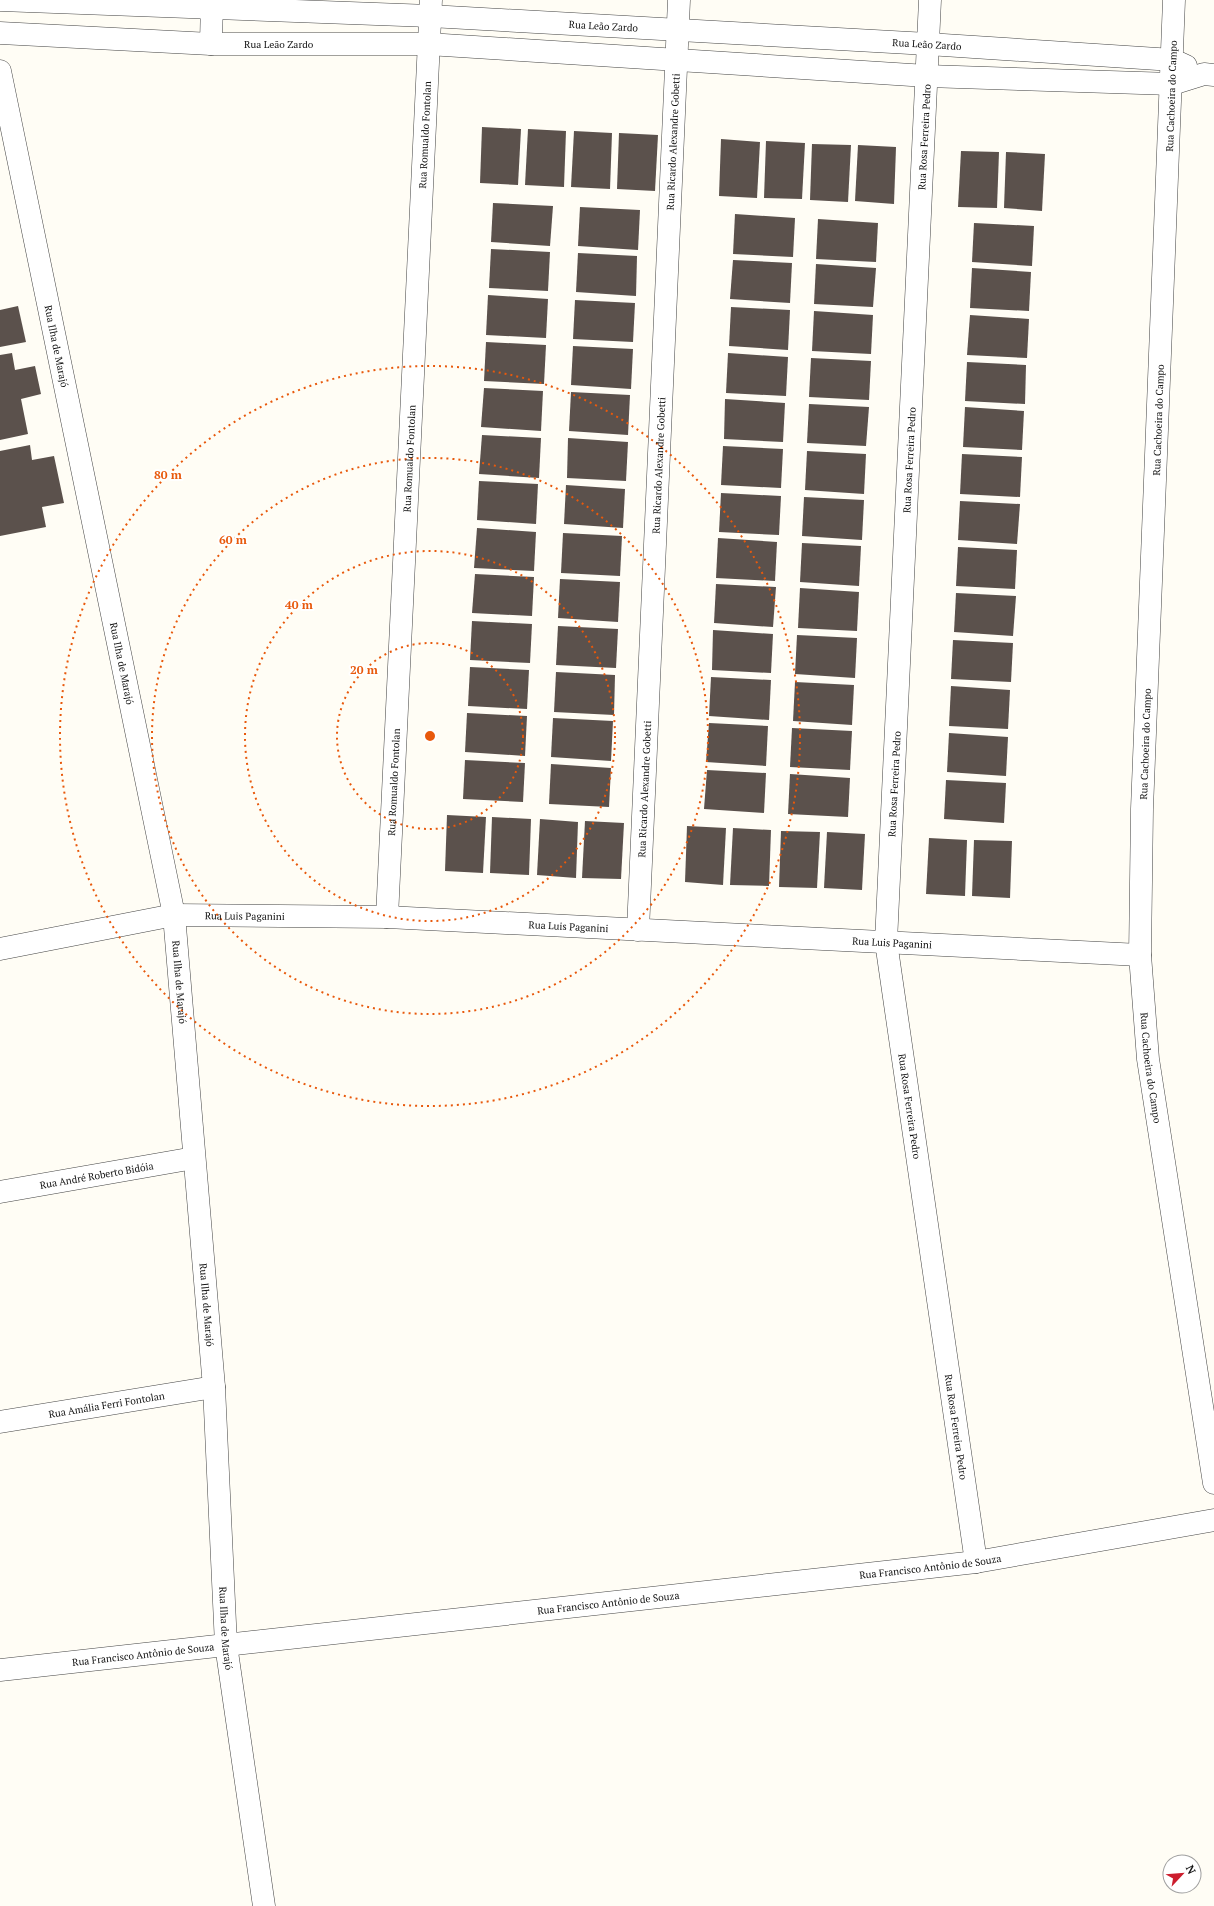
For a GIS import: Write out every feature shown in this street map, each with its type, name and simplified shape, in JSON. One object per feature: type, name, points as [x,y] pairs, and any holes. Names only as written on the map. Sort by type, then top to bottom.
[{"type":"street","name":"Rua Leão Zardo","points":[[0,0],[430,8],[677,31],[928,44],[1173,60],[1209,75]]},
{"type":"street","name":"Rua Ricardo Alexandre Gobetti","points":[[638,930],[679,0]]},
{"type":"street","name":"Rua Rosa Ferreira Pedro","points":[[930,0],[886,942],[976,1562]]},
{"type":"street","name":"Rua Cachoeira do Campo","points":[[1174,0],[1173,60],[1142,809],[1140,955],[1148,1058],[1214,1483]]},
{"type":"street","points":[[210,44],[212,4]]},
{"type":"street","name":"Rua Romualdo Fontolan","points":[[387,917],[430,8]]},
{"type":"street","name":"Rua Leão Zardo","points":[[0,33],[210,44],[428,44],[927,76],[1172,84],[1209,75]]},
{"type":"street","name":"Rua Ilha de Marajó","points":[[0,71],[174,915],[214,1387],[226,1645],[264,1906]]},
{"type":"street","name":"Rua Luis Paganini","points":[[0,948],[174,915],[387,917],[1140,955]]},
{"type":"street","name":"Rua André Roberto Bidóia","points":[[0,1192],[194,1158]]},
{"type":"street","name":"Rua Amália Ferri Fontolan","points":[[0,1422],[214,1387]]},
{"type":"street","name":"Rua Francisco Antônio de Souza","points":[[0,1670],[976,1562],[1214,1520]]},
{"type":"building","points":[[482,127],[521,129],[518,185],[480,183]]},
{"type":"building","points":[[528,129],[566,131],[564,187],[525,185]]},
{"type":"building","points":[[574,131],[612,133],[610,189],[571,187]]},
{"type":"building","points":[[619,133],[658,135],[655,191],[617,189]]},
{"type":"building","points":[[721,139],[760,142],[757,198],[719,196]]},
{"type":"building","points":[[766,141],[805,143],[802,199],[764,198]]},
{"type":"building","points":[[812,144],[851,145],[848,202],[810,200]]},
{"type":"building","points":[[858,145],[896,147],[894,204],[855,201]]},
{"type":"building","points":[[961,151],[999,152],[997,208],[958,207]]},
{"type":"building","points":[[1006,152],[1045,154],[1042,211],[1004,208]]},
{"type":"building","points":[[493,203],[553,206],[550,246],[491,242]]},
{"type":"building","points":[[580,207],[640,210],[638,250],[578,246]]},
{"type":"building","points":[[735,214],[795,218],[793,257],[733,254]]},
{"type":"building","points":[[818,219],[878,223],[876,262],[816,259]]},
{"type":"building","points":[[974,223],[1034,226],[1032,266],[972,262]]},
{"type":"building","points":[[491,249],[550,252],[548,291],[489,288]]},
{"type":"building","points":[[578,253],[637,256],[636,296],[576,292]]},
{"type":"building","points":[[733,260],[792,263],[790,303],[730,299]]},
{"type":"building","points":[[816,264],[876,268],[873,307],[814,304]]},
{"type":"building","points":[[972,268],[1031,272],[1029,311],[970,308]]},
{"type":"building","points":[[488,295],[548,299],[546,338],[486,335]]},
{"type":"building","points":[[575,300],[635,303],[633,342],[573,339]]},
{"type":"building","points":[[18,306],[26,342],[0,347],[0,310]]},
{"type":"building","points":[[731,307],[790,310],[788,350],[729,346]]},
{"type":"building","points":[[814,311],[873,315],[871,354],[812,351]]},
{"type":"building","points":[[970,315],[1029,319],[1027,358],[967,355]]},
{"type":"building","points":[[486,342],[546,345],[544,384],[484,381]]},
{"type":"building","points":[[573,346],[633,349],[631,389],[571,385]]},
{"type":"building","points":[[12,353],[15,370],[35,366],[41,394],[21,399],[28,434],[0,440],[0,355]]},
{"type":"building","points":[[728,353],[788,357],[786,396],[726,393]]},
{"type":"building","points":[[811,358],[871,361],[869,400],[809,397]]},
{"type":"building","points":[[967,362],[1026,365],[1025,404],[965,401]]},
{"type":"building","points":[[484,388],[543,391],[541,431],[481,427]]},
{"type":"building","points":[[571,392],[630,395],[628,435],[569,431]]},
{"type":"building","points":[[725,399],[785,403],[783,442],[724,439]]},
{"type":"building","points":[[809,404],[869,407],[866,446],[807,443]]},
{"type":"building","points":[[965,407],[1024,411],[1022,450],[963,447]]},
{"type":"building","points":[[482,435],[541,438],[539,478],[479,474]]},
{"type":"building","points":[[568,438],[628,442],[626,481],[567,478]]},
{"type":"building","points":[[30,445],[32,460],[54,456],[64,503],[42,507],[46,527],[0,536],[0,451]]},
{"type":"building","points":[[723,446],[783,449],[781,488],[721,485]]},
{"type":"building","points":[[807,451],[866,454],[864,494],[805,490]]},
{"type":"building","points":[[962,454],[1022,457],[1020,497],[960,494]]},
{"type":"building","points":[[479,481],[538,484],[536,524],[477,520]]},
{"type":"building","points":[[566,485],[625,489],[623,528],[564,524]]},
{"type":"building","points":[[721,493],[781,496],[779,535],[719,532]]},
{"type":"building","points":[[804,497],[864,500],[862,540],[802,536]]},
{"type":"building","points":[[960,501],[1020,504],[1017,544],[958,540]]},
{"type":"building","points":[[477,528],[536,532],[534,571],[474,568]]},
{"type":"building","points":[[563,533],[622,536],[620,576],[561,573]]},
{"type":"building","points":[[718,538],[777,542],[775,581],[716,578]]},
{"type":"building","points":[[802,543],[861,546],[859,586],[800,582]]},
{"type":"building","points":[[958,547],[1017,550],[1015,589],[956,586]]},
{"type":"building","points":[[475,574],[534,577],[532,616],[472,613]]},
{"type":"building","points":[[560,579],[620,582],[618,622],[558,618]]},
{"type":"building","points":[[716,584],[776,587],[773,627],[714,623]]},
{"type":"building","points":[[800,588],[859,592],[857,631],[798,628]]},
{"type":"building","points":[[956,593],[1016,596],[1013,636],[954,632]]},
{"type":"building","points":[[472,621],[532,624],[530,663],[470,660]]},
{"type":"building","points":[[558,626],[618,629],[616,668],[556,665]]},
{"type":"building","points":[[713,630],[773,634],[771,673],[712,670]]},
{"type":"building","points":[[797,635],[857,638],[855,678],[795,674]]},
{"type":"building","points":[[953,640],[1013,643],[1011,682],[951,679]]},
{"type":"building","points":[[470,667],[529,670],[527,709],[468,706]]},
{"type":"building","points":[[556,672],[615,675],[614,715],[554,712]]},
{"type":"building","points":[[711,677],[771,680],[769,720],[709,716]]},
{"type":"building","points":[[795,682],[854,685],[852,725],[793,721]]},
{"type":"building","points":[[951,686],[1010,690],[1008,729],[949,726]]},
{"type":"building","points":[[467,713],[527,716],[525,756],[465,752]]},
{"type":"building","points":[[553,718],[613,721],[611,761],[551,757]]},
{"type":"building","points":[[709,723],[768,726],[766,766],[706,762]]},
{"type":"building","points":[[792,728],[852,731],[850,770],[790,767]]},
{"type":"building","points":[[949,733],[1008,737],[1006,776],[947,772]]},
{"type":"building","points":[[465,760],[525,763],[523,802],[463,799]]},
{"type":"building","points":[[551,764],[611,768],[609,807],[549,804]]},
{"type":"building","points":[[707,770],[766,773],[764,813],[704,809]]},
{"type":"building","points":[[790,774],[850,778],[848,817],[788,814]]},
{"type":"building","points":[[946,780],[1006,783],[1004,823],[944,819]]},
{"type":"building","points":[[447,815],[486,817],[483,873],[445,871]]},
{"type":"building","points":[[492,817],[531,819],[529,875],[490,873]]},
{"type":"building","points":[[540,819],[578,822],[576,878],[537,875]]},
{"type":"building","points":[[585,821],[624,823],[621,879],[582,878]]},
{"type":"building","points":[[687,826],[726,828],[723,885],[685,882]]},
{"type":"building","points":[[733,828],[771,830],[769,886],[730,885]]},
{"type":"building","points":[[781,831],[820,832],[817,888],[779,887]]},
{"type":"building","points":[[827,832],[865,834],[862,890],[824,888]]},
{"type":"building","points":[[929,838],[967,840],[965,896],[926,894]]},
{"type":"building","points":[[974,840],[1012,841],[1010,898],[972,896]]}]
